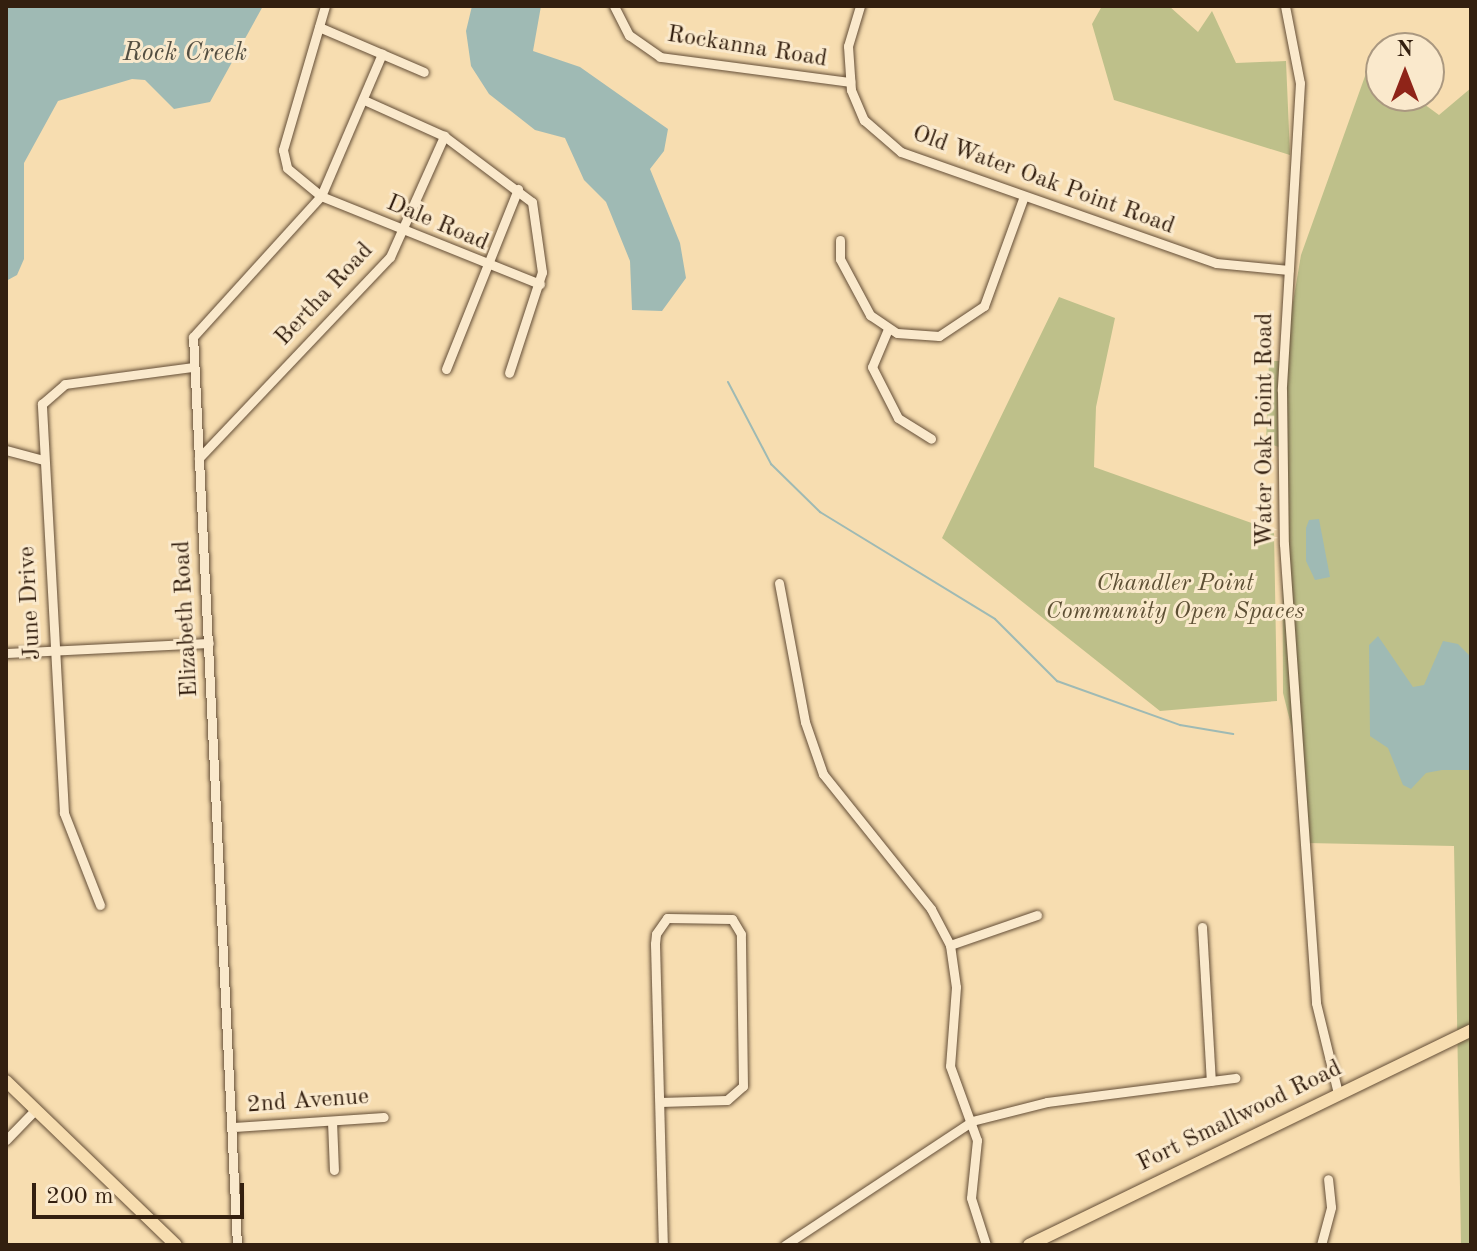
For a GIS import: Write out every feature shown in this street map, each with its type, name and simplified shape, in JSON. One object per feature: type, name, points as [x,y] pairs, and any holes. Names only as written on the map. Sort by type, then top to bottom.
[{"type":"main road","name":"Fort Smallwood Road","points":[[1029,1245],[1471,1030]]},
{"type":"main road","points":[[6,1081],[176,1245]]},
{"type":"street","name":"Dale Road","points":[[325,6],[283,150],[287,168],[321,196],[487,266],[540,284]]},
{"type":"street","name":"Rockanna Road","points":[[614,6],[629,35],[660,57],[850,82]]},
{"type":"street","name":"Old Water Oak Point Road","points":[[860,6],[848,46],[850,82],[864,120],[901,152],[1216,263],[1289,270]]},
{"type":"street","name":"Water Oak Point Road","points":[[1285,6],[1300,83],[1281,412],[1284,544],[1316,1003],[1338,1093]]},
{"type":"street","points":[[319,27],[424,72]]},
{"type":"street","name":"Elizabeth Road","points":[[237,1245],[234,1127],[193,367],[196,330],[321,196],[382,54]]},
{"type":"street","points":[[364,100],[444,136],[518,189],[534,209],[540,284],[509,373]]},
{"type":"street","name":"Bertha Road","points":[[199,458],[390,257],[444,136]]},
{"type":"street","points":[[446,369],[518,189]]},
{"type":"street","points":[[840,240],[840,259],[859,301],[888,329],[939,336],[976,315],[994,286],[1024,196]]},
{"type":"street","points":[[888,329],[872,367],[898,418],[931,439]]},
{"type":"street","name":"June Drive","points":[[100,905],[64,813],[41,411],[51,391],[193,367]]},
{"type":"street","points":[[6,450],[43,460]]},
{"type":"street","points":[[779,583],[805,722],[823,774],[845,808],[931,909],[950,945],[956,987],[950,1066],[972,1121],[978,1148],[971,1208],[986,1245]]},
{"type":"street","points":[[6,653],[209,643]]},
{"type":"street","points":[[950,945],[1037,915]]},
{"type":"street","points":[[660,1102],[727,1100],[743,1086],[741,934],[732,919],[674,917],[657,929],[660,1102],[663,1245]]},
{"type":"street","points":[[1202,927],[1211,1081]]},
{"type":"street","points":[[785,1245],[972,1121],[1047,1102],[1235,1078]]},
{"type":"street","points":[[6,1140],[35,1110]]},
{"type":"street","name":"2nd Avenue","points":[[234,1127],[384,1117]]},
{"type":"street","points":[[332,1121],[334,1170]]},
{"type":"street","points":[[1321,1245],[1331,1207],[1328,1179]]},
{"type":"green space","points":[[1102,6],[1169,6],[1198,32],[1212,11],[1236,63],[1286,61],[1290,155],[1114,100],[1092,24]]},
{"type":"green space","points":[[1365,76],[1365,112],[1435,112],[1439,115],[1471,88],[1471,1245],[1461,1245],[1454,846],[1307,843],[1305,781],[1283,693],[1282,448],[1266,443],[1269,361],[1283,361],[1301,255]]},
{"type":"green space","name":"Chandler Point Community Open Spaces","points":[[1059,297],[1115,318],[1096,407],[1094,467],[1274,531],[1277,701],[1160,711],[942,538]]},
{"type":"water","name":"Rock Creek","points":[[263,6],[210,102],[174,109],[145,80],[132,79],[58,101],[24,163],[24,259],[17,275],[6,281],[6,7]]},
{"type":"water","points":[[472,6],[541,6],[533,51],[580,67],[668,129],[664,151],[650,169],[680,243],[686,278],[662,311],[632,310],[630,261],[606,202],[584,180],[565,138],[535,130],[489,94],[471,66],[466,31]]},
{"type":"water","points":[[1319,519],[1330,577],[1315,580],[1306,561],[1306,528],[1309,520]]},
{"type":"water","points":[[1378,636],[1413,687],[1424,685],[1443,641],[1458,644],[1471,657],[1471,770],[1426,773],[1411,789],[1403,785],[1388,748],[1370,736],[1369,645]]},
{"type":"waterway","points":[[728,382],[771,464],[820,512],[995,619],[1057,681],[1180,725],[1233,734]]}]
